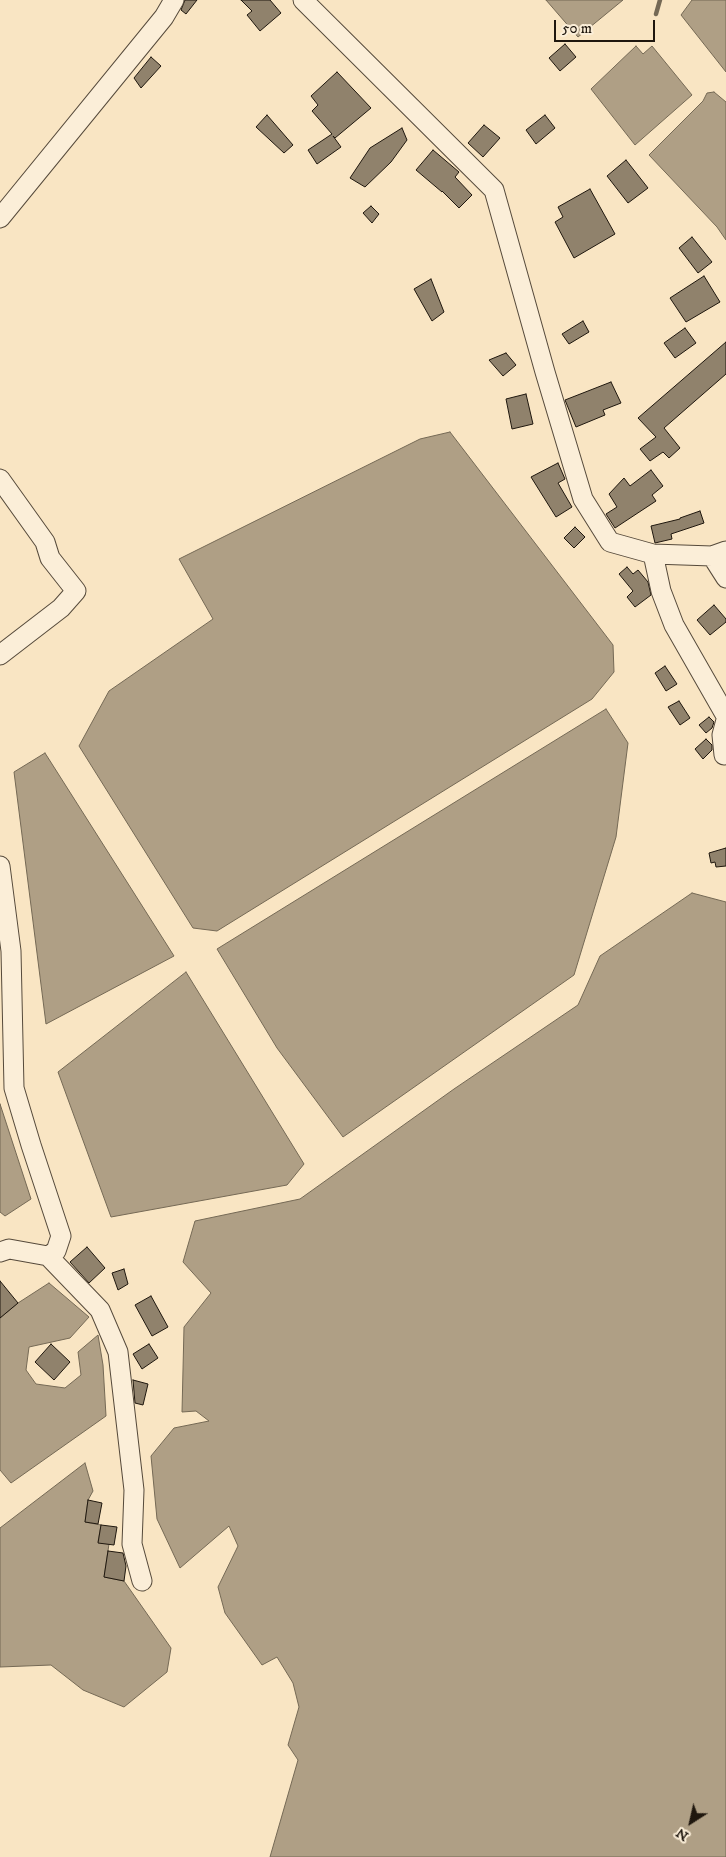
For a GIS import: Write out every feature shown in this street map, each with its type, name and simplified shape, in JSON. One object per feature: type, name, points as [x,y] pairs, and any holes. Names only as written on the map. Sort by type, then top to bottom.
[{"type":"street","points":[[0,218],[164,17],[174,0]]},
{"type":"street","points":[[303,0],[494,190],[583,499],[610,542],[654,554],[719,553],[726,578]]},
{"type":"street","points":[[0,479],[45,542],[50,558],[76,591],[61,608],[0,655]]},
{"type":"street","points":[[654,554],[660,591],[674,625],[726,716]]},
{"type":"street","points":[[724,756],[722,734],[726,720]]},
{"type":"street","points":[[0,866],[12,951],[14,1088],[62,1236],[56,1251],[48,1256]]},
{"type":"street","points":[[0,1252],[10,1249],[48,1256],[100,1310],[118,1352],[134,1490],[132,1544],[142,1581]]},
{"type":"shaded area","points":[[546,0],[623,0],[578,37]]},
{"type":"shaded area","points":[[692,0],[726,0],[726,72],[681,15]]},
{"type":"shaded area","points":[[636,46],[643,54],[652,46],[692,95],[635,145],[591,89]]},
{"type":"shaded area","points":[[714,92],[726,102],[726,240],[717,227],[649,155],[703,101],[707,93]]},
{"type":"shaded area","points":[[450,432],[613,645],[614,672],[592,699],[217,931],[193,928],[79,746],[109,691],[213,619],[179,559],[420,439]]},
{"type":"shaded area","points":[[606,709],[628,743],[616,837],[574,975],[343,1137],[277,1048],[217,949]]},
{"type":"shaded area","points":[[45,753],[174,956],[46,1024],[14,772]]},
{"type":"shaded area","points":[[692,893],[726,902],[726,1857],[270,1857],[298,1760],[288,1745],[299,1707],[293,1683],[277,1657],[262,1665],[225,1613],[218,1587],[238,1546],[229,1526],[180,1568],[157,1519],[151,1456],[174,1428],[209,1421],[196,1411],[182,1412],[184,1327],[211,1293],[183,1262],[195,1221],[300,1199],[454,1089],[578,1005],[600,956]]},
{"type":"shaded area","points":[[186,972],[304,1164],[287,1185],[111,1217],[58,1072]]},
{"type":"shaded area","points":[[0,1104],[31,1199],[5,1216],[0,1212]]},
{"type":"shaded area","points":[[49,1283],[89,1317],[70,1338],[29,1347],[26,1370],[36,1384],[65,1388],[81,1375],[78,1352],[98,1335],[103,1365],[106,1416],[11,1483],[0,1470],[0,1318],[18,1303]]},
{"type":"shaded area","points":[[85,1463],[93,1491],[88,1500],[85,1522],[101,1525],[98,1542],[109,1544],[104,1577],[124,1581],[171,1648],[167,1672],[124,1707],[83,1690],[51,1665],[0,1667],[0,1528]]},
{"type":"building","points":[[185,0],[197,0],[186,14],[181,10]]},
{"type":"building","points":[[241,0],[270,0],[281,13],[260,31],[247,15],[252,11]]},
{"type":"building","points":[[565,44],[576,57],[560,71],[549,58]]},
{"type":"building","points":[[151,57],[161,66],[141,88],[134,78]]},
{"type":"building","points":[[337,72],[371,108],[335,138],[333,136],[341,147],[317,164],[308,150],[332,134],[312,111],[318,105],[311,96]]},
{"type":"building","points":[[267,115],[293,145],[284,153],[256,127]]},
{"type":"building","points":[[545,115],[555,128],[536,144],[526,130]]},
{"type":"building","points":[[484,125],[500,138],[483,157],[468,143]]},
{"type":"building","points":[[402,128],[407,140],[391,162],[365,187],[350,178],[370,148]]},
{"type":"building","points":[[433,150],[459,172],[455,177],[472,195],[459,208],[416,170]]},
{"type":"building","points":[[626,160],[648,188],[628,203],[607,176]]},
{"type":"building","points":[[590,189],[615,234],[574,258],[555,222],[563,217],[558,207]]},
{"type":"building","points":[[371,206],[379,214],[372,223],[363,213]]},
{"type":"building","points":[[692,237],[712,262],[698,273],[679,248]]},
{"type":"building","points":[[704,276],[720,302],[686,322],[670,298]]},
{"type":"building","points":[[431,279],[444,312],[432,321],[414,289]]},
{"type":"building","points":[[583,321],[589,332],[569,344],[562,334]]},
{"type":"building","points":[[685,328],[696,343],[675,358],[664,343]]},
{"type":"building","points":[[726,342],[726,374],[664,428],[680,448],[669,458],[663,452],[650,461],[640,449],[656,437],[638,418]]},
{"type":"building","points":[[506,353],[516,365],[503,376],[489,360]]},
{"type":"building","points":[[611,382],[621,403],[603,410],[605,415],[576,427],[565,400]]},
{"type":"building","points":[[526,394],[533,424],[512,429],[506,399]]},
{"type":"building","points":[[558,463],[565,479],[558,483],[572,507],[556,517],[531,477]]},
{"type":"building","points":[[651,470],[663,486],[652,495],[656,501],[615,528],[606,514],[617,507],[609,494],[624,478],[630,486]]},
{"type":"building","points":[[700,511],[704,523],[671,534],[672,539],[655,543],[651,526],[680,519]]},
{"type":"building","points":[[575,527],[585,537],[574,548],[564,538]]},
{"type":"building","points":[[627,567],[633,574],[638,570],[648,582],[651,595],[635,607],[627,597],[633,591],[619,574]]},
{"type":"building","points":[[714,605],[726,619],[726,622],[710,635],[697,620]]},
{"type":"building","points":[[665,666],[677,684],[666,691],[655,673]]},
{"type":"building","points":[[679,701],[690,718],[680,725],[668,707]]},
{"type":"building","points":[[709,717],[714,722],[712,728],[706,733],[699,725]]},
{"type":"building","points":[[706,739],[712,745],[712,750],[703,759],[695,749]]},
{"type":"building","points":[[726,848],[726,866],[716,867],[715,862],[711,863],[709,853]]},
{"type":"building","points":[[87,1247],[105,1268],[89,1283],[70,1262]]},
{"type":"building","points":[[124,1269],[128,1284],[118,1290],[112,1273]]},
{"type":"building","points":[[0,1281],[18,1303],[0,1318]]},
{"type":"building","points":[[151,1296],[168,1327],[152,1336],[135,1305]]},
{"type":"building","points":[[51,1344],[70,1362],[54,1380],[35,1362]]},
{"type":"building","points":[[149,1344],[158,1358],[142,1369],[133,1354]]},
{"type":"building","points":[[133,1380],[148,1384],[143,1405],[135,1403]]},
{"type":"building","points":[[88,1500],[102,1503],[98,1524],[85,1522]]},
{"type":"building","points":[[101,1525],[117,1527],[114,1545],[98,1543]]},
{"type":"building","points":[[108,1551],[123,1553],[126,1566],[124,1581],[104,1577]]},
{"type":"waterway","points":[[656,14],[660,0]]}]
